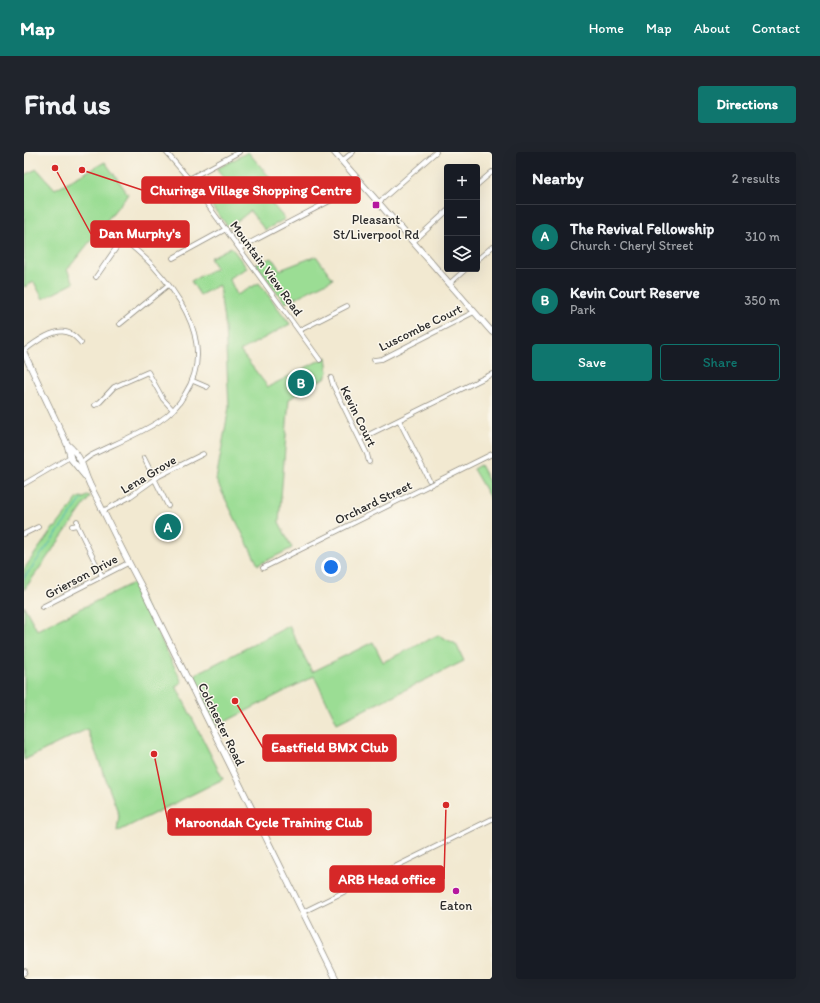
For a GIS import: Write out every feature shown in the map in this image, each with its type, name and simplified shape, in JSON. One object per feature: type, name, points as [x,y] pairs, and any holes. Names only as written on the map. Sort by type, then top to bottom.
[{"type":"main road","points":[[334,152],[449,284],[474,312],[491,328]]},
{"type":"main road","name":"Colchester Road","points":[[24,352],[27,365],[67,444],[87,479],[304,912],[336,979]]},
{"type":"street","name":"Mountain View Road","points":[[166,152],[189,179],[300,330],[320,360]]},
{"type":"street","points":[[189,179],[239,152]]},
{"type":"street","points":[[342,161],[353,152]]},
{"type":"street","points":[[378,203],[436,152]]},
{"type":"street","points":[[480,182],[492,172]]},
{"type":"street","points":[[240,248],[362,184]]},
{"type":"street","points":[[413,242],[444,214]]},
{"type":"street","points":[[24,484],[62,462],[90,456],[158,422],[180,402],[193,381],[197,359],[195,332],[186,310],[155,268],[111,227]]},
{"type":"street","points":[[173,258],[226,230]]},
{"type":"street","points":[[96,277],[123,238]]},
{"type":"street","points":[[480,257],[492,247]]},
{"type":"street","points":[[449,284],[463,272]]},
{"type":"street","points":[[120,324],[168,285]]},
{"type":"street","points":[[300,330],[348,306]]},
{"type":"street","name":"Luscombe Court","points":[[374,360],[382,359],[474,312]]},
{"type":"street","points":[[24,352],[42,339],[61,332],[70,333],[81,343]]},
{"type":"street","points":[[146,367],[163,399],[172,410]]},
{"type":"street","points":[[94,405],[100,402],[114,387],[148,372]]},
{"type":"street","points":[[360,439],[492,374]]},
{"type":"street","name":"Kevin Court","points":[[331,378],[367,454],[369,462]]},
{"type":"street","points":[[193,381],[207,388]]},
{"type":"street","points":[[399,420],[429,480]]},
{"type":"street","name":"Lena Grove","points":[[103,511],[128,498],[154,479],[203,454]]},
{"type":"street","name":"Orchard Street","points":[[263,568],[492,454]]},
{"type":"street","points":[[144,458],[168,506]]},
{"type":"street","points":[[72,526],[77,523],[102,576]]},
{"type":"street","points":[[24,534],[38,527]]},
{"type":"street","name":"Grierson Drive","points":[[42,607],[128,563]]},
{"type":"street","points":[[304,912],[492,819]]},
{"type":"green space","points":[[248,152],[274,182],[260,190],[285,219],[265,230],[250,211],[229,228],[209,202],[232,188],[217,169]]},
{"type":"green space","points":[[105,162],[128,194],[67,270],[74,283],[43,299],[34,282],[24,287],[24,175],[37,169],[55,189]]},
{"type":"green space","points":[[231,247],[247,268],[229,278],[237,295],[259,283],[290,324],[240,351],[268,387],[326,357],[328,372],[325,378],[304,388],[304,391],[289,399],[279,522],[292,548],[258,565],[216,480],[229,407],[225,328],[219,285],[200,295],[191,281],[216,268],[210,258]]},
{"type":"green space","points":[[316,256],[333,279],[285,303],[256,264],[272,258],[280,270]]},
{"type":"green space","points":[[480,465],[492,487],[491,500],[473,469]]},
{"type":"green space","points":[[89,495],[90,497],[24,590],[24,569],[54,527],[55,528],[78,498],[84,498]]},
{"type":"green space","points":[[133,583],[182,682],[176,686],[223,779],[117,832],[119,815],[87,729],[24,760],[24,606],[37,630]]},
{"type":"green space","points":[[289,626],[312,672],[373,642],[383,662],[438,635],[456,644],[464,661],[337,723],[314,676],[217,726],[192,676]]},
{"type":"waterway","points":[[24,578],[82,499]]},
{"type":"place","name":"Dan Murphy's","points":[[55,168]]},
{"type":"place","name":"Churinga Village Shopping Centre","points":[[82,170]]},
{"type":"place","name":"Pleasant St/Liverpool Rd","points":[[376,205]]},
{"type":"place","name":"Kevin Court Reserve","points":[[301,383]]},
{"type":"place","name":"The Revival Fellowship","points":[[168,527]]},
{"type":"place","name":"Eastfield BMX Club","points":[[235,701]]},
{"type":"place","name":"Maroondah Cycle Training Club","points":[[154,754]]},
{"type":"place","name":"ARB Head office","points":[[446,805]]},
{"type":"place","name":"Eaton","points":[[456,891]]}]
